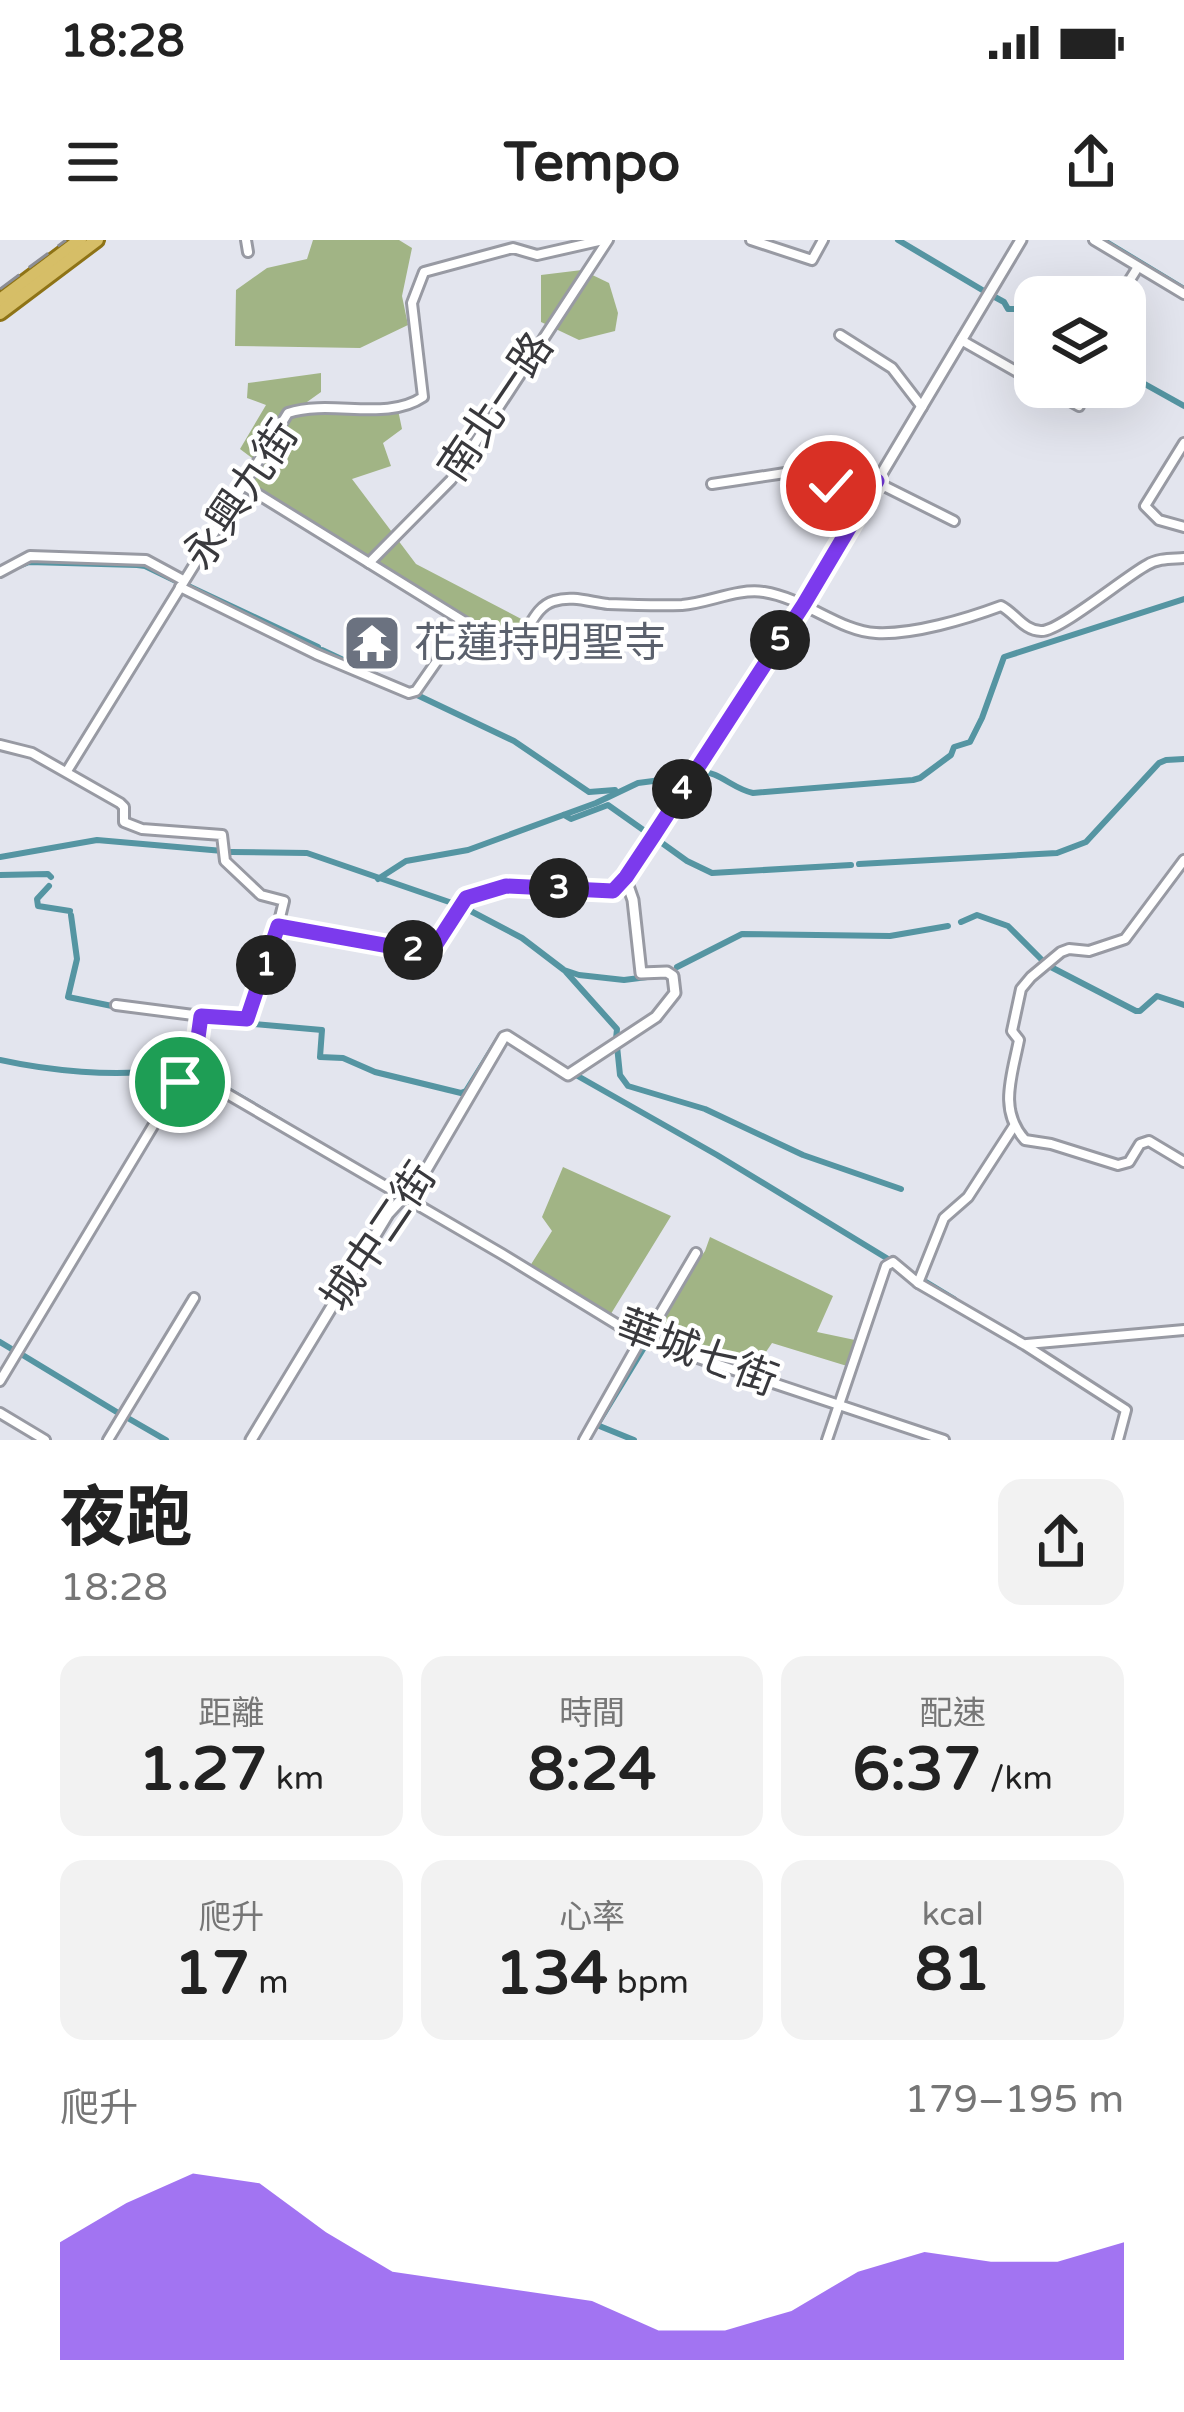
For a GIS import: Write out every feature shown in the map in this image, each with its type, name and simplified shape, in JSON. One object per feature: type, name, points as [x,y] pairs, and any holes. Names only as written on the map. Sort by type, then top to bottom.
[{"type":"main road","points":[[0,300],[80,240]]},
{"type":"main road","points":[[0,313],[97,240]]},
{"type":"street","points":[[246,240],[248,252]]},
{"type":"street","name":"永興九街","points":[[67,771],[288,412],[309,407],[399,409],[423,397],[412,303],[424,272],[514,248],[537,255],[606,240]]},
{"type":"street","name":"南北一路","points":[[369,563],[451,480],[606,240]]},
{"type":"street","points":[[752,240],[812,260],[823,240]]},
{"type":"street","points":[[278,926],[428,953],[466,898],[506,886],[613,891],[804,604],[1022,240]]},
{"type":"street","points":[[1094,240],[1184,294]]},
{"type":"street","points":[[1132,276],[1138,267]]},
{"type":"street","points":[[840,335],[892,368],[922,406]]},
{"type":"street","points":[[961,340],[1014,370]]},
{"type":"street","points":[[1184,443],[1145,509],[1159,520],[1184,527]]},
{"type":"street","points":[[712,484],[785,473],[828,487],[848,471],[954,521]]},
{"type":"street","points":[[243,485],[497,642]]},
{"type":"street","points":[[0,572],[30,556],[146,560],[316,655],[410,693],[446,648],[519,641],[538,611],[557,599],[682,605],[759,592],[804,604],[857,631],[873,633],[899,633],[1001,606],[1039,632],[1064,621],[1150,562],[1184,558]]},
{"type":"street","points":[[0,745],[32,753],[120,803],[124,822],[142,829],[222,835],[225,861],[261,895],[284,901],[247,1019],[116,1005]]},
{"type":"street","points":[[1184,860],[1125,939],[1089,951],[1060,952],[1031,976],[1012,1022],[1019,1040],[1007,1098],[1014,1125],[1025,1140],[1118,1165],[1129,1162],[1144,1141],[1184,1162]]},
{"type":"street","name":"城中二街","points":[[251,1440],[388,1214],[422,1177],[504,1037],[568,1075],[656,1017],[675,993],[668,972],[640,974],[633,900],[626,877]]},
{"type":"street","points":[[0,1381],[180,1082],[193,1074],[201,1016]]},
{"type":"street","name":"華城七街","points":[[193,1074],[641,1339],[944,1440]]},
{"type":"street","points":[[918,1283],[944,1218],[968,1197],[1014,1125]]},
{"type":"street","points":[[584,1440],[696,1253]]},
{"type":"street","points":[[827,1440],[886,1266],[892,1262],[918,1283],[1126,1410],[1118,1440]]},
{"type":"street","points":[[108,1440],[194,1298]]},
{"type":"street","points":[[1025,1345],[1184,1330]]},
{"type":"street","points":[[0,1414],[45,1440]]},
{"type":"green space","points":[[313,240],[399,240],[412,248],[402,296],[408,325],[360,348],[235,346],[236,290],[267,268],[307,259]]},
{"type":"green space","points":[[582,270],[609,283],[618,313],[615,331],[579,340],[541,322],[541,275]]},
{"type":"green space","points":[[321,373],[321,392],[307,402],[309,408],[398,410],[402,429],[383,443],[391,466],[352,479],[416,564],[527,622],[518,636],[490,638],[248,484],[252,458],[240,449],[266,405],[247,398],[248,383]]},
{"type":"green space","points":[[563,1167],[671,1216],[609,1317],[530,1266],[552,1231],[542,1217]]},
{"type":"green space","points":[[710,1237],[833,1296],[817,1332],[855,1340],[847,1366],[772,1343],[757,1365],[651,1328]]},
{"type":"waterway","points":[[898,240],[984,291]]},
{"type":"waterway","points":[[1103,240],[1184,289]]},
{"type":"waterway","points":[[993,296],[1014,309]]},
{"type":"waterway","points":[[1146,385],[1184,406]]},
{"type":"waterway","points":[[19,566],[29,562],[137,565],[178,582]]},
{"type":"waterway","points":[[184,584],[318,647]]},
{"type":"waterway","points":[[699,771],[753,793],[920,778],[951,755],[954,747],[970,742],[1004,657],[1184,599]]},
{"type":"waterway","points":[[322,650],[384,679]]},
{"type":"waterway","points":[[417,695],[514,741],[589,792],[615,790]]},
{"type":"waterway","points":[[859,864],[1057,853],[1086,842],[1159,763],[1184,759]]},
{"type":"waterway","points":[[378,879],[406,861],[468,850],[638,783],[684,777]]},
{"type":"waterway","points":[[564,815],[571,819],[608,805],[649,834]]},
{"type":"waterway","points":[[655,838],[712,873],[851,865]]},
{"type":"waterway","points":[[0,857],[97,840],[223,851]]},
{"type":"waterway","points":[[231,852],[307,853],[455,904]]},
{"type":"waterway","points":[[0,875],[51,877]]},
{"type":"waterway","points":[[49,886],[37,899],[38,906],[70,911]]},
{"type":"waterway","points":[[463,907],[522,938],[564,970],[624,980],[655,976]]},
{"type":"waterway","points":[[71,915],[77,959],[68,997],[117,1007]]},
{"type":"waterway","points":[[961,922],[977,915],[1008,926],[1043,961]]},
{"type":"waterway","points":[[677,967],[742,934],[890,936],[948,926]]},
{"type":"waterway","points":[[1047,965],[1136,1011],[1157,996],[1184,1005]]},
{"type":"waterway","points":[[566,972],[617,1029],[616,1039]]},
{"type":"waterway","points":[[231,1022],[322,1030],[320,1057],[343,1058],[375,1072],[461,1093],[500,1036]]},
{"type":"waterway","points":[[617,1046],[620,1075],[628,1086],[705,1109],[803,1155],[901,1189]]},
{"type":"waterway","points":[[0,1060],[82,1072],[164,1070],[163,1084],[175,1081],[186,1067],[191,1069]]},
{"type":"waterway","points":[[196,1071],[281,1121]]},
{"type":"waterway","points":[[576,1075],[893,1262]]},
{"type":"waterway","points":[[921,1279],[954,1299]]},
{"type":"waterway","points":[[650,1338],[687,1350]]},
{"type":"waterway","points":[[0,1342],[15,1351]]},
{"type":"waterway","points":[[634,1440],[597,1425],[645,1346]]},
{"type":"waterway","points":[[21,1354],[120,1414]]},
{"type":"waterway","points":[[126,1417],[166,1440]]},
{"type":"railway","points":[[0,289],[66,240]]},
{"type":"place","name":"花蓮持明聖寺","points":[[372,643]]},
{"type":"route","points":[[180,1082],[193,1074],[201,1016],[247,1019],[278,926],[428,953],[466,898],[506,886],[613,891],[804,604],[877,481],[848,471],[831,486]]}]
